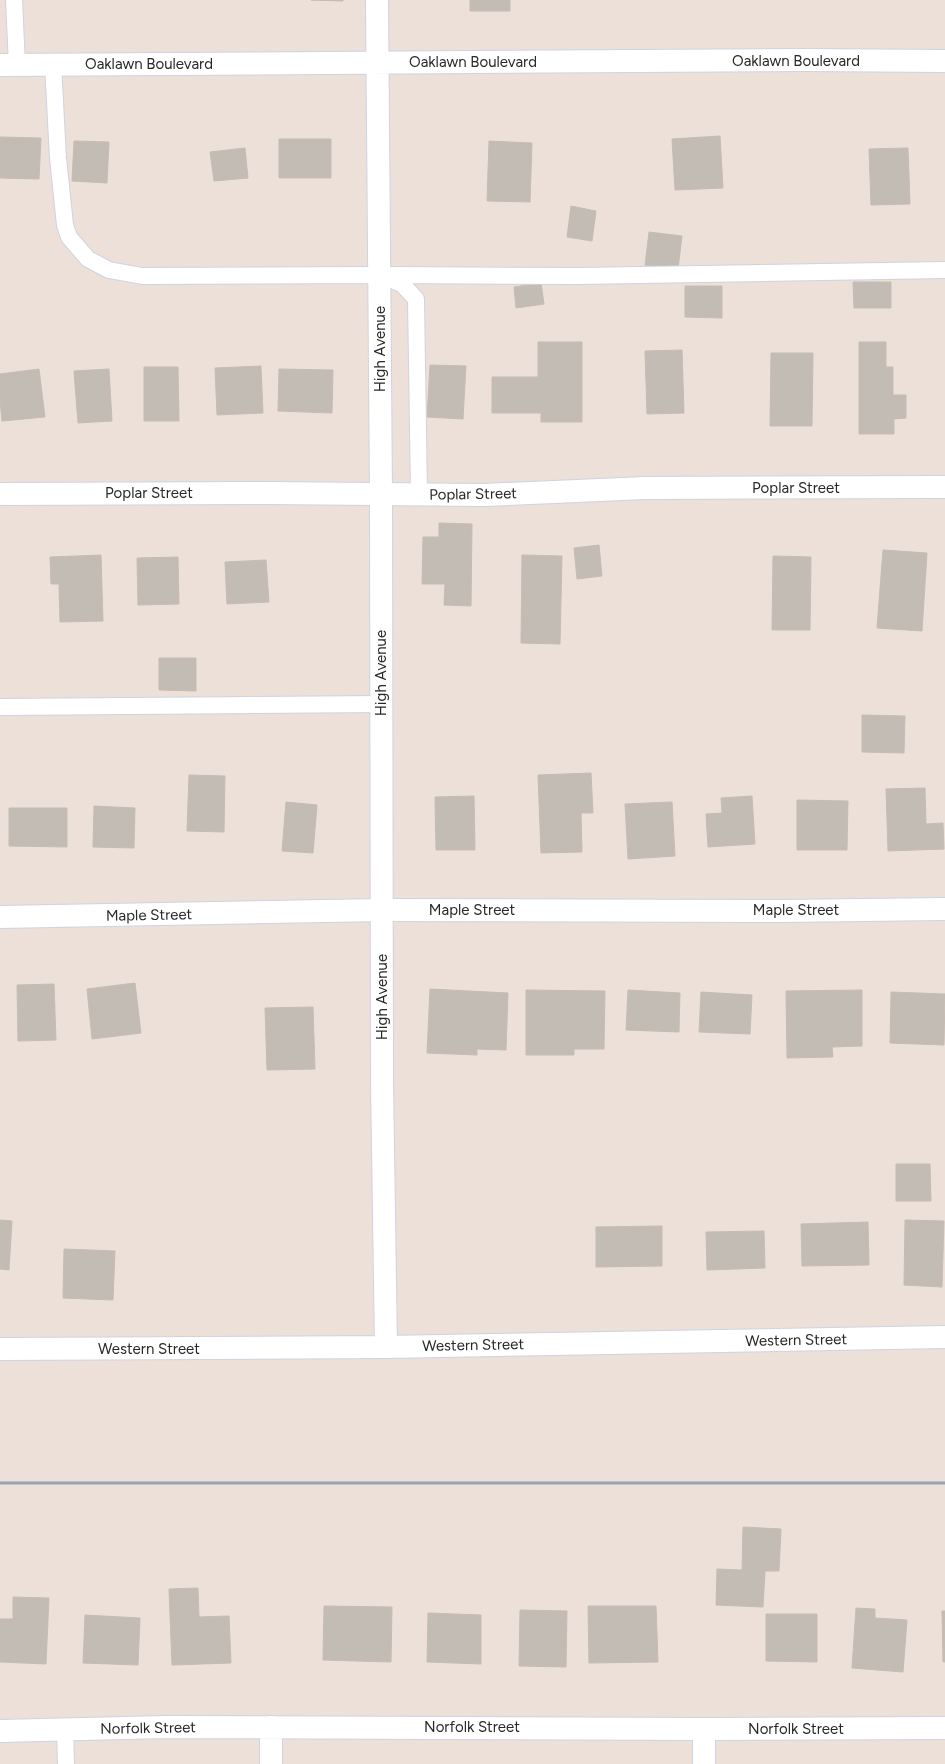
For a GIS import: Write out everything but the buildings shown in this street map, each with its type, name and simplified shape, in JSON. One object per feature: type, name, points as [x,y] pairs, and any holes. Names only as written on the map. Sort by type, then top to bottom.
[{"type":"street","name":"High Avenue","points":[[377,0],[381,494],[382,1081],[386,1347]]},
{"type":"street","name":"Oaklawn Boulevard","points":[[8,65],[798,60],[945,61]]},
{"type":"street","name":"Poplar Street","points":[[0,494],[266,493],[484,495],[645,488],[945,487]]},
{"type":"street","name":"Maple Street","points":[[0,917],[382,910],[781,911],[945,909]]},
{"type":"street","name":"Western Street","points":[[0,1349],[386,1347],[945,1337]]},
{"type":"street","name":"Norfolk Street","points":[[0,1731],[166,1727],[704,1729],[945,1728]]},
{"type":"street","points":[[270,1727],[271,1764]]},
{"type":"street","points":[[704,1729],[704,1764]]},
{"type":"lane","points":[[8,65],[14,0]]},
{"type":"lane","points":[[53,64],[58,158],[65,225],[69,237],[88,259],[108,270],[142,276],[577,276],[945,270]]},
{"type":"lane","points":[[379,275],[402,284],[416,299],[419,495]]},
{"type":"lane","points":[[0,707],[381,704]]},
{"type":"lane","points":[[65,1729],[66,1764]]},
{"type":"railway","points":[[0,1483],[945,1483]]}]
